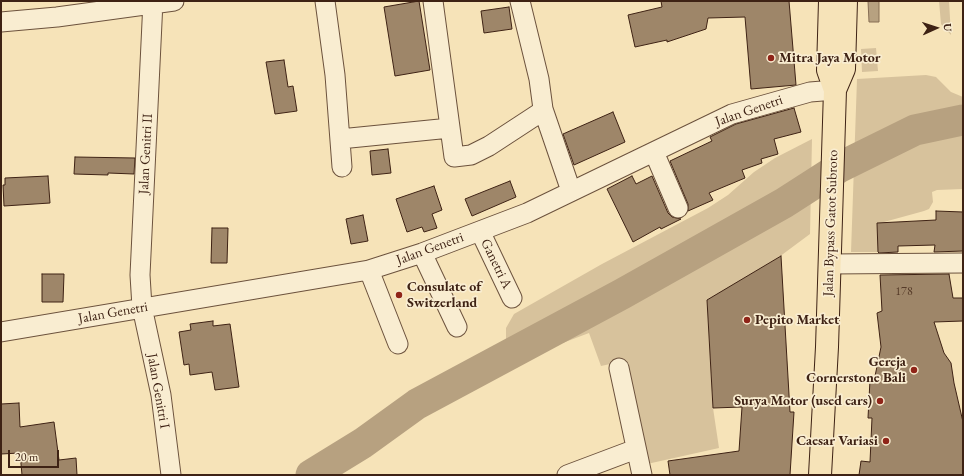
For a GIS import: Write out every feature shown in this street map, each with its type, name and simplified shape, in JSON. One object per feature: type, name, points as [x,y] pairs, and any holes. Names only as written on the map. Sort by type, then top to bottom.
[{"type":"highway","name":"Jalan Bypass Gatot Subroto","points":[[830,1],[828,70],[835,101]]},
{"type":"highway","name":"Jalan Bypass Gatot Subroto","points":[[820,475],[827,347],[835,101],[844,69],[846,1]]},
{"type":"street","points":[[1,22],[56,17],[153,2],[174,1]]},
{"type":"street","points":[[326,1],[342,167]]},
{"type":"street","points":[[433,1],[454,157],[471,155],[489,146],[541,112],[543,109]]},
{"type":"street","points":[[520,1],[539,79],[543,109],[571,191]]},
{"type":"street","name":"Jalan Genitri II","points":[[147,307],[140,275],[153,2]]},
{"type":"street","name":"Jalan Genetri","points":[[1,332],[368,270],[422,254],[527,213],[732,114],[810,92],[835,101]]},
{"type":"street","points":[[340,139],[450,128]]},
{"type":"street","points":[[654,152],[678,208]]},
{"type":"street","points":[[147,307],[150,291],[152,210]]},
{"type":"street","name":"Ganetri A","points":[[480,231],[512,298]]},
{"type":"street","points":[[422,254],[457,327]]},
{"type":"street","points":[[830,257],[963,262]]},
{"type":"street","points":[[368,270],[398,344]]},
{"type":"street","name":"Jalan Genitri I","points":[[147,307],[161,395],[171,475]]},
{"type":"street","points":[[619,368],[642,475]]},
{"type":"street","points":[[567,475],[636,449]]},
{"type":"shaded area","points":[[868,1],[879,1],[879,22],[869,22]]},
{"type":"shaded area","points":[[939,1],[949,1],[951,35],[941,24]]},
{"type":"shaded area","points":[[876,48],[878,71],[862,72],[861,49]]},
{"type":"shaded area","points":[[926,75],[936,77],[951,92],[963,97],[963,189],[937,190],[932,192],[933,202],[929,209],[877,223],[878,252],[851,252],[857,79]]},
{"type":"shaded area","points":[[812,139],[810,234],[779,257],[707,301],[713,408],[719,448],[647,464],[624,361],[601,366],[589,333],[515,361],[506,339],[506,328],[514,314],[602,264],[708,208],[728,195],[754,172],[775,158]]},
{"type":"building","points":[[419,1],[430,70],[395,76],[384,7]]},
{"type":"building","points":[[661,1],[789,1],[796,85],[751,89],[745,17],[708,18],[706,29],[667,42],[667,40],[635,47],[628,15],[662,7]]},
{"type":"building","points":[[509,7],[512,29],[484,33],[481,11]]},
{"type":"building","points":[[284,60],[288,87],[293,86],[297,111],[275,114],[266,62]]},
{"type":"building","points":[[794,108],[801,132],[774,139],[778,154],[761,159],[762,163],[742,170],[745,178],[709,193],[713,200],[688,211],[688,204],[670,161],[712,141],[710,137],[736,124]]},
{"type":"building","points":[[613,112],[625,142],[574,165],[563,134]]},
{"type":"building","points":[[388,149],[391,173],[372,175],[370,151]]},
{"type":"building","points":[[75,157],[135,158],[134,174],[74,174]]},
{"type":"building","points":[[48,176],[50,203],[4,206],[3,185],[5,185],[5,178]]},
{"type":"building","points":[[632,176],[636,184],[652,176],[668,213],[672,217],[681,219],[661,229],[660,227],[633,242],[607,189]]},
{"type":"building","points":[[510,181],[516,197],[472,216],[465,199]]},
{"type":"building","points":[[434,186],[442,210],[432,214],[437,228],[424,232],[422,227],[407,232],[396,199]]},
{"type":"building","points":[[936,211],[963,212],[963,251],[934,252],[935,245],[898,246],[898,252],[878,252],[877,223],[936,220]]},
{"type":"building","points":[[363,215],[368,241],[351,244],[346,219]]},
{"type":"building","points":[[212,228],[228,228],[227,263],[211,263]]},
{"type":"building","name":"Pepito Market","points":[[781,256],[790,412],[794,412],[790,475],[670,475],[668,461],[739,451],[742,407],[713,408],[707,300]]},
{"type":"building","points":[[42,274],[64,274],[63,302],[42,302]]},
{"type":"building","points":[[949,274],[953,298],[963,298],[963,321],[934,322],[944,353],[951,363],[963,422],[963,475],[859,475],[861,461],[870,462],[872,418],[868,418],[870,380],[874,381],[881,347],[877,313],[882,311],[880,275]]},
{"type":"building","points":[[213,321],[213,326],[230,324],[239,387],[215,390],[212,372],[190,375],[189,364],[184,365],[179,332],[191,330],[190,324]]},
{"type":"building","points":[[19,403],[20,427],[54,422],[59,460],[76,458],[77,475],[22,475],[20,453],[1,454],[1,404]]},
{"type":"waterway","points":[[311,475],[363,443],[417,404],[622,294],[784,203],[840,167],[915,130],[963,120]]},
{"type":"place","name":"Mitra Jaya Motor","points":[[771,58]]},
{"type":"place","name":"Consulate of Switzerland","points":[[399,295]]},
{"type":"place","name":"Pepito Market","points":[[747,320]]},
{"type":"place","name":"Gereja Cornerstone Bali","points":[[914,370]]},
{"type":"place","name":"Surya Motor (used cars)","points":[[880,401]]},
{"type":"place","name":"Caesar Variasi","points":[[886,441]]}]
